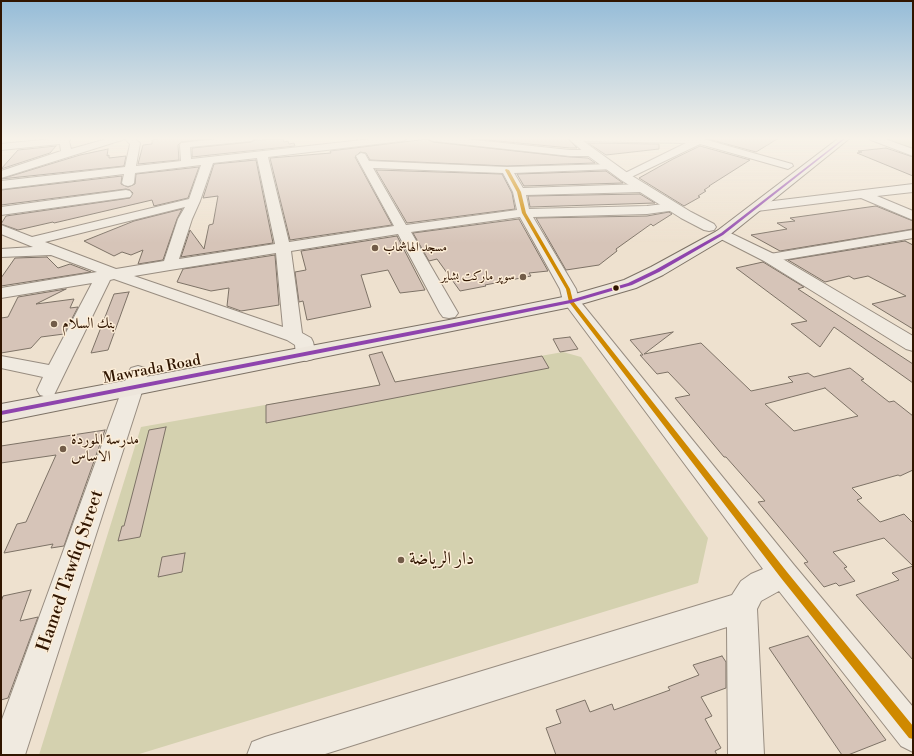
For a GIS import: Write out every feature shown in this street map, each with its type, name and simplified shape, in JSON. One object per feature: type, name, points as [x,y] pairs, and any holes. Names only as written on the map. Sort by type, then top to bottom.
[{"type":"main road","name":"Mawrada Road","points":[[301,344],[630,284],[657,271],[715,231],[787,173]]},
{"type":"main road","name":"Mawrada Road","points":[[715,231],[758,207],[789,173]]},
{"type":"main road","name":"Mawrada Road","points":[[1,413],[136,380],[449,313],[569,295]]},
{"type":"main road","name":"Mawrada Road","points":[[1,398],[51,381],[136,380]]},
{"type":"street","points":[[1,185],[102,173]]},
{"type":"street","points":[[120,219],[129,173]]},
{"type":"street","points":[[170,265],[185,219],[194,201],[204,173]]},
{"type":"street","points":[[266,173],[283,248],[301,344]]},
{"type":"street","points":[[371,173],[449,313]]},
{"type":"street","points":[[509,173],[519,192],[524,213],[569,295],[784,575],[913,734]]},
{"type":"street","points":[[620,173],[672,207],[715,231],[770,258],[913,345]]},
{"type":"street","points":[[625,177],[632,173]]},
{"type":"street","points":[[519,192],[643,188]]},
{"type":"street","points":[[758,207],[913,188]]},
{"type":"street","points":[[1,211],[126,194]]},
{"type":"street","points":[[864,195],[913,216]]},
{"type":"street","points":[[33,241],[194,201]]},
{"type":"street","points":[[1,293],[403,229],[524,213],[648,210],[672,207]]},
{"type":"street","points":[[1,229],[33,241],[110,276],[152,288],[301,344]]},
{"type":"street","points":[[770,258],[913,234]]},
{"type":"street","points":[[1,253],[54,251]]},
{"type":"street","points":[[1,362],[51,381],[110,276]]},
{"type":"street","name":"Hamed Tawfiq Street","points":[[7,755],[136,380]]},
{"type":"street","points":[[746,755],[742,607],[751,591],[761,584],[784,575]]},
{"type":"street","points":[[265,755],[742,607]]},
{"type":"shaded area","name":"دار الرياضة","points":[[563,352],[581,357],[708,538],[698,583],[136,755],[39,755],[141,427]]},
{"type":"building","points":[[20,173],[55,173],[1,179]]},
{"type":"building","points":[[197,173],[188,198],[154,206],[152,200],[18,230],[1,224],[6,216],[130,198],[133,193],[126,189],[1,205],[1,190],[122,176],[121,184],[128,187],[135,184],[136,174]]},
{"type":"building","points":[[211,173],[259,173],[273,243],[181,257],[190,230],[204,249],[209,225],[213,224],[218,196],[203,198]]},
{"type":"building","points":[[274,173],[364,173],[392,225],[290,240]]},
{"type":"building","points":[[378,173],[502,174],[512,193],[515,209],[407,223]]},
{"type":"building","points":[[609,173],[623,183],[524,186],[517,174]]},
{"type":"building","points":[[647,173],[729,173],[704,190],[706,191],[698,196],[700,197],[684,206],[639,178]]},
{"type":"building","points":[[640,194],[655,203],[530,207],[528,196]]},
{"type":"building","points":[[876,206],[913,221],[913,229],[780,251],[751,235],[787,229],[777,223],[795,221],[790,218]]},
{"type":"building","points":[[182,209],[163,260],[138,264],[143,250],[131,255],[122,252],[114,256],[84,241],[134,221]]},
{"type":"building","points":[[669,212],[672,214],[653,226],[651,224],[616,249],[617,251],[599,265],[566,270],[536,218],[647,216]]},
{"type":"building","points":[[519,219],[548,271],[529,273],[531,276],[460,291],[437,259],[429,261],[413,233]]},
{"type":"building","points":[[397,236],[425,290],[400,293],[388,270],[361,275],[371,307],[307,320],[303,301],[299,302],[295,272],[306,270],[301,251]]},
{"type":"building","points":[[905,241],[913,245],[913,329],[872,304],[906,296],[868,276],[854,279],[849,276],[825,282],[788,260]]},
{"type":"building","points":[[275,255],[279,305],[241,311],[227,306],[229,288],[211,291],[177,282],[183,269]]},
{"type":"building","points":[[47,257],[58,268],[70,264],[91,272],[1,286],[1,278],[15,258]]},
{"type":"building","points":[[763,262],[804,287],[798,289],[913,364],[913,383],[834,327],[820,347],[791,324],[807,321],[736,268]]},
{"type":"building","points":[[66,289],[36,304],[74,299],[70,308],[78,307],[64,334],[41,337],[31,348],[1,353],[1,318],[8,317],[18,297]]},
{"type":"building","points":[[129,292],[108,350],[91,353],[114,294]]},
{"type":"building","points":[[673,332],[644,354],[701,343],[751,391],[793,382],[788,377],[808,373],[814,377],[850,368],[864,379],[861,380],[889,402],[894,401],[913,416],[913,470],[900,476],[898,475],[852,488],[862,498],[857,500],[880,522],[904,514],[913,523],[913,566],[884,538],[833,552],[847,567],[844,568],[855,581],[839,586],[836,583],[824,587],[804,563],[808,562],[758,502],[765,501],[726,457],[724,457],[675,398],[690,395],[668,372],[657,374],[640,355],[643,355],[630,340]],"holes":[[[825,388],[858,416],[794,431],[765,404]]]},
{"type":"building","points":[[570,337],[578,349],[560,352],[553,339]]},
{"type":"building","points":[[382,352],[395,382],[542,356],[549,368],[266,423],[266,405],[380,385],[369,355]]},
{"type":"building","points":[[166,427],[140,537],[118,541],[122,526],[124,526],[149,430]]},
{"type":"building","points":[[105,430],[64,546],[51,548],[53,544],[4,553],[17,524],[26,522],[56,455],[1,463],[1,446]]},
{"type":"building","points":[[185,553],[182,572],[158,577],[162,557]]},
{"type":"building","points":[[913,566],[913,660],[856,595],[899,580],[892,573]]},
{"type":"building","points":[[31,590],[20,621],[38,617],[8,698],[1,700],[1,602],[3,596]]},
{"type":"building","points":[[808,636],[886,740],[848,755],[842,755],[769,648]]},
{"type":"building","points":[[722,656],[726,662],[726,688],[701,697],[712,716],[705,719],[721,748],[715,751],[717,755],[556,755],[546,728],[561,723],[556,710],[585,700],[590,712],[612,704],[614,710],[670,690],[668,687],[699,675],[693,665]]},
{"type":"transit line","points":[[509,173],[519,192],[524,213],[568,289],[571,301],[784,575],[913,734]]},
{"type":"transit line","points":[[1,413],[571,301],[630,284],[657,271],[722,234],[800,173]]},
{"type":"place","name":"مسجد الهاشماب","points":[[375,248]]},
{"type":"place","name":"سوپر مارکت بشاير","points":[[523,277]]},
{"type":"place","name":"بنك السلام","points":[[54,324]]},
{"type":"place","name":"مدرسة الموردة الاساس","points":[[63,449]]},
{"type":"place","name":"دار الرياضة","points":[[401,560]]}]
